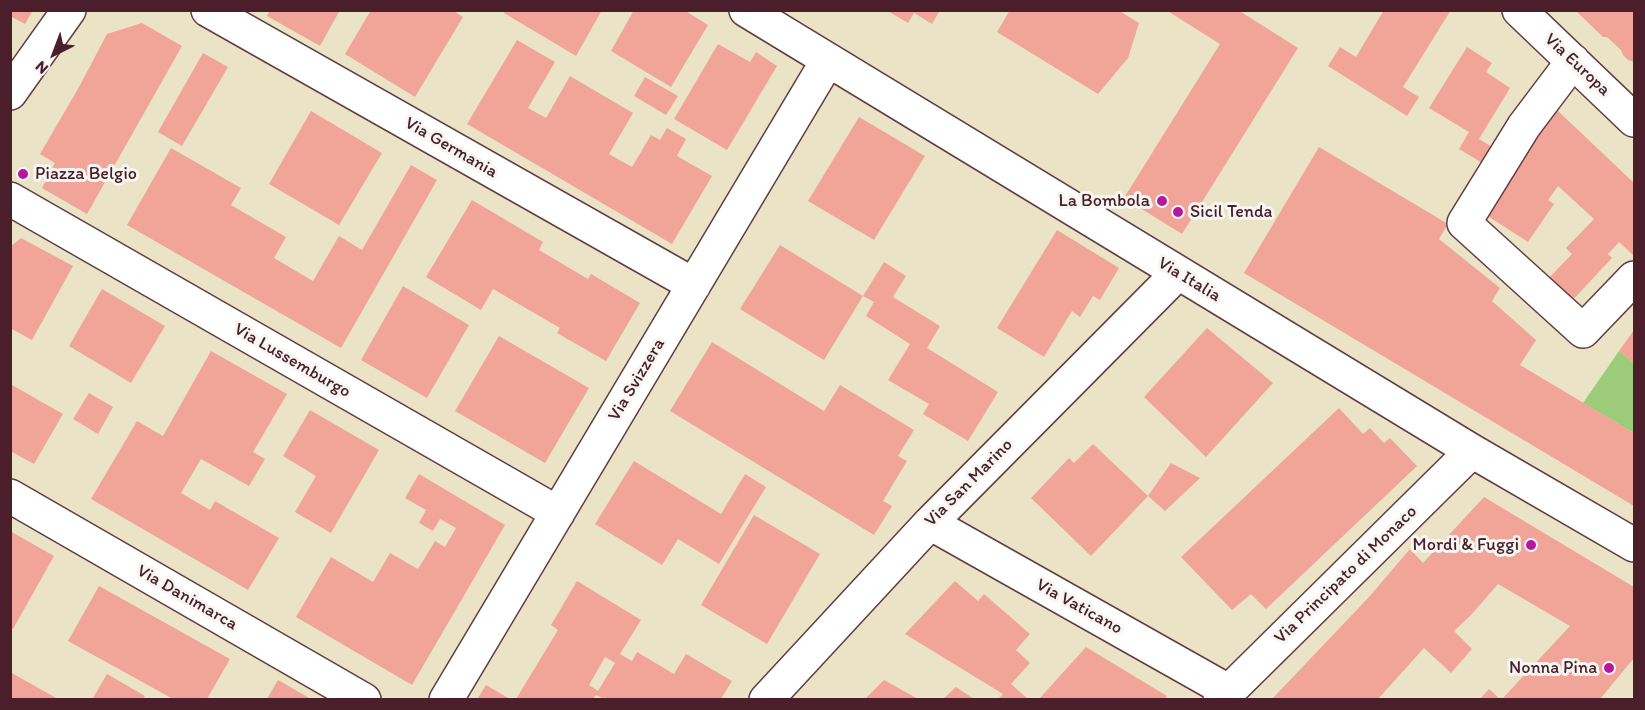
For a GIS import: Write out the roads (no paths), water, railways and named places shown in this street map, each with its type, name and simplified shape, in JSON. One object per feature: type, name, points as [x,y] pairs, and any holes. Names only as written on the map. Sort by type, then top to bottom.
[{"type":"street","points":[[10,93],[69,10]]},
{"type":"street","name":"Via Germania","points":[[208,10],[694,285]]},
{"type":"street","name":"Via Italia","points":[[746,10],[1472,451],[1635,545]]},
{"type":"street","name":"Via Europa","points":[[1519,10],[1573,61],[1631,108]]},
{"type":"street","name":"Via Svizzera","points":[[446,699],[828,60]]},
{"type":"street","points":[[1573,61],[1524,126],[1464,223],[1583,331],[1635,278]]},
{"type":"street","name":"Via Lussemburgo","points":[[19,204],[558,513]]},
{"type":"street","name":"Via San Marino","points":[[766,699],[930,523],[1178,273]]},
{"type":"street","name":"Via Principato di Monaco","points":[[1224,695],[1472,451]]},
{"type":"street","name":"Via Danimarca","points":[[10,496],[364,699]]},
{"type":"street","name":"Via Vaticano","points":[[930,523],[1224,695]]},
{"type":"place","name":"Piazza Belgio","points":[[23,174]]},
{"type":"place","name":"La Bombola","points":[[1162,201]]},
{"type":"place","name":"Sicil Tenda","points":[[1178,212]]},
{"type":"place","name":"Mordi & Fuggi","points":[[1531,545]]},
{"type":"place","name":"Nonna Pina","points":[[1609,668]]}]
